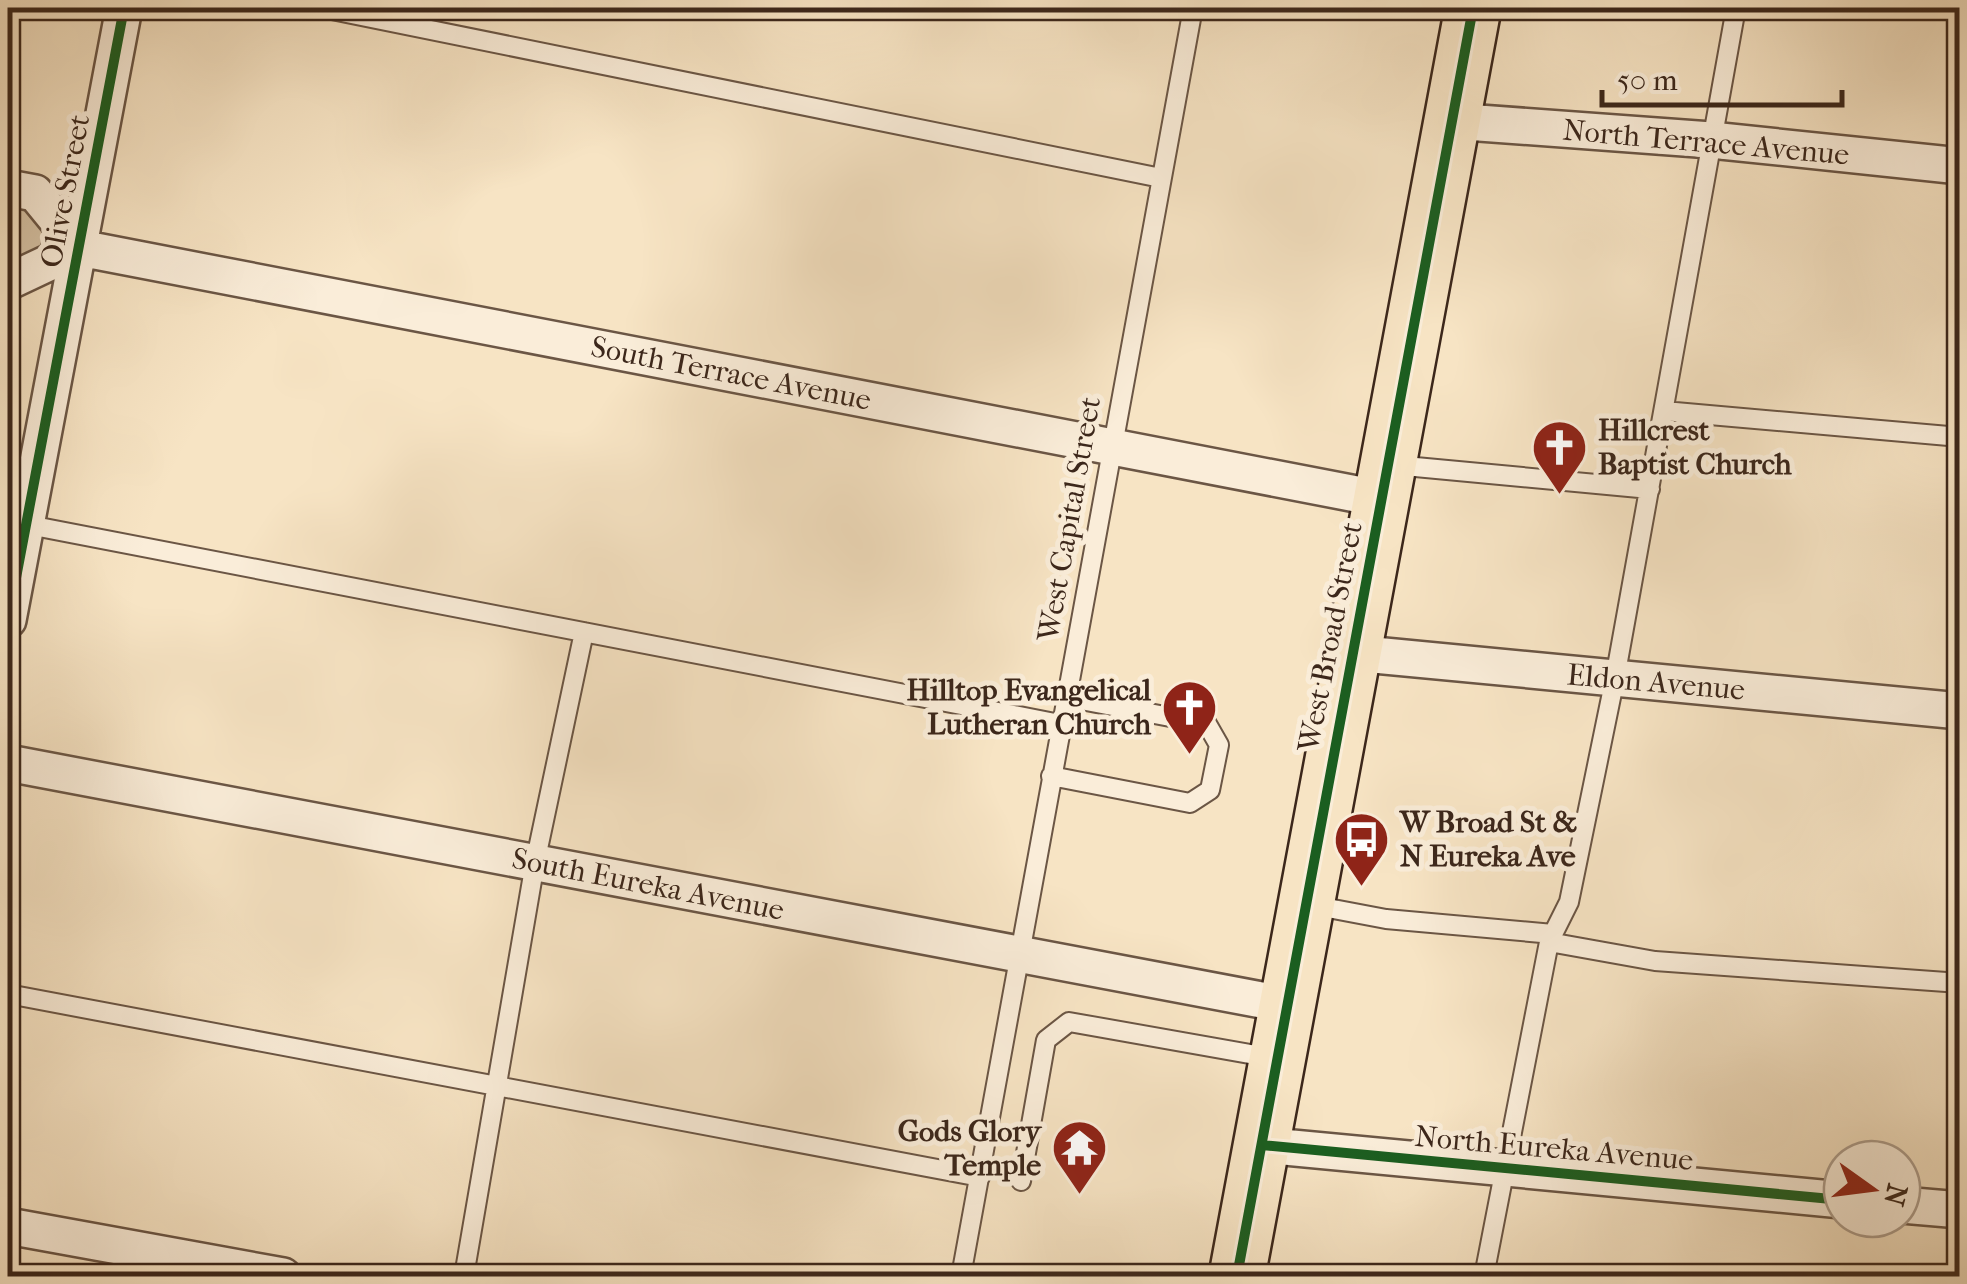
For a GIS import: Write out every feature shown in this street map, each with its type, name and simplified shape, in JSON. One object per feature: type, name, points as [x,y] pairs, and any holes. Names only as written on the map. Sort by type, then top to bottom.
[{"type":"main road","name":"West Broad Street","points":[[1237,1276],[1473,8]]},
{"type":"street","name":"Olive Street","points":[[8,620],[17,523],[80,248],[124,8]]},
{"type":"street","name":"North Terrace Avenue","points":[[1452,121],[1711,140],[1960,166]]},
{"type":"street","points":[[8,188],[35,194],[80,248],[8,282]]},
{"type":"street","name":"South Terrace Avenue","points":[[80,248],[1110,446],[1385,482]]},
{"type":"street","name":"Eldon Avenue","points":[[1353,653],[1960,711]]},
{"type":"street","name":"South Eureka Avenue","points":[[8,763],[1288,1005]]},
{"type":"street","name":"North Eureka Avenue","points":[[1262,1145],[1822,1198]]},
{"type":"street","points":[[1922,1207],[1960,1210]]},
{"type":"street","points":[[8,1226],[158,1265],[283,1276]]},
{"type":"lane","points":[[322,8],[1161,178]]},
{"type":"lane","name":"West Capital Street","points":[[961,1276],[1193,8]]},
{"type":"lane","points":[[1484,1276],[1551,938],[1568,902],[1615,678],[1736,8]]},
{"type":"lane","points":[[1664,411],[1960,437]]},
{"type":"lane","points":[[1385,482],[1650,489]]},
{"type":"lane","points":[[17,523],[1060,724]]},
{"type":"lane","points":[[464,1276],[535,863],[584,632]]},
{"type":"lane","points":[[1051,776],[1190,803],[1210,790],[1219,746],[1207,724],[1064,697]]},
{"type":"lane","points":[[1306,904],[1386,919],[1551,938],[1655,961],[1960,982]]},
{"type":"lane","points":[[8,994],[980,1176]]},
{"type":"lane","points":[[1021,1181],[1046,1040],[1068,1022],[1278,1059]]},
{"type":"shaded area","points":[[8,203],[33,215],[43,233],[38,253],[8,265]]},
{"type":"cycle path","points":[[8,620],[124,8]]},
{"type":"cycle path","points":[[1237,1276],[1473,8]]},
{"type":"cycle path","points":[[1262,1145],[1822,1198]]},
{"type":"place","name":"Hillcrest Baptist Church","points":[[1559,496]]},
{"type":"place","name":"Hilltop Evangelical Lutheran Church","points":[[1190,756]]},
{"type":"place","name":"W Broad St & N Eureka Ave","points":[[1361,888]]},
{"type":"place","name":"Gods Glory Temple","points":[[1080,1197]]}]
